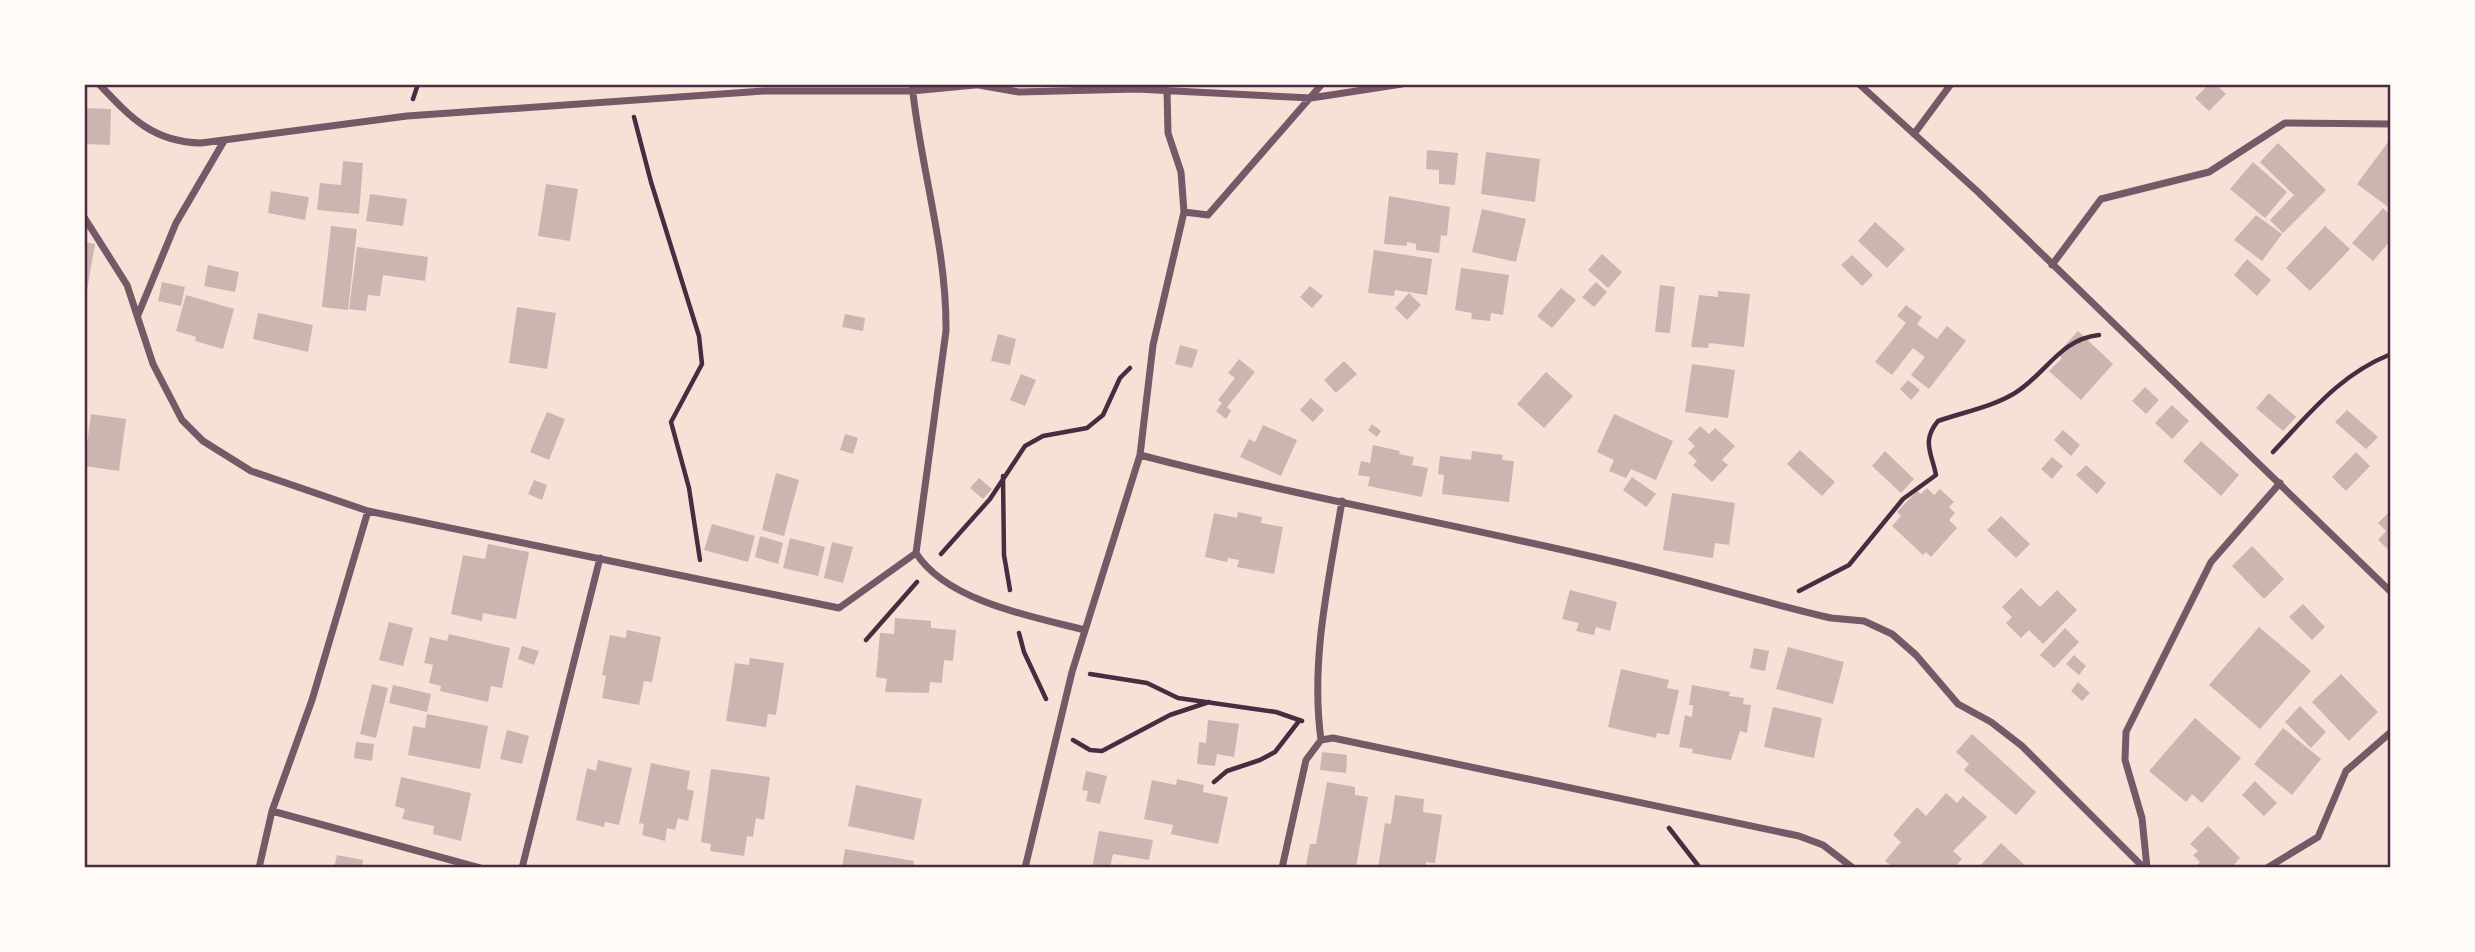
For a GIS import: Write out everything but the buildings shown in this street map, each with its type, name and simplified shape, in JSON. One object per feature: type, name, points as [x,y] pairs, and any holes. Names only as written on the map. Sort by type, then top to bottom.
[{"type":"street","points":[[99,84],[154,134],[176,142],[224,141],[407,116],[764,91],[974,85],[1018,92],[1167,91],[1311,98],[1402,84]]},
{"type":"street","points":[[1184,212],[1208,215],[1322,84]]},
{"type":"street","points":[[1859,84],[2052,265],[2391,592]]},
{"type":"street","points":[[1914,134],[1951,84]]},
{"type":"street","points":[[912,87],[944,271],[946,305],[946,331],[916,553],[927,570],[975,596],[1014,612],[1085,631]]},
{"type":"street","points":[[1025,868],[1072,673],[1140,455],[1153,345],[1184,212],[1181,172],[1168,132],[1167,91]]},
{"type":"street","points":[[2052,265],[2101,200],[2208,172],[2284,123],[2391,124]]},
{"type":"street","points":[[138,316],[176,223],[224,141]]},
{"type":"street","points":[[84,216],[127,285],[164,391],[182,420],[203,441],[251,471],[368,511],[839,608],[916,553]]},
{"type":"street","points":[[1140,455],[1265,488],[1342,501],[1636,567],[1831,618],[1864,621],[1892,634],[1916,655],[1958,704],[1991,722],[2022,746],[2145,868]]},
{"type":"street","points":[[2145,868],[2142,818],[2125,760],[2126,732],[2211,562],[2280,483]]},
{"type":"street","points":[[1282,868],[1306,760],[1321,740],[1316,684],[1318,647],[1342,501]]},
{"type":"street","points":[[259,868],[272,811],[312,700],[368,511]]},
{"type":"street","points":[[522,868],[600,558]]},
{"type":"street","points":[[2267,868],[2318,837],[2346,771],[2391,732]]},
{"type":"street","points":[[1321,740],[1343,739],[1799,836],[1823,845],[1853,868]]},
{"type":"street","points":[[272,811],[480,868]]},
{"type":"path","points":[[631,102],[658,206],[699,335],[702,364],[671,422],[689,488],[703,580]]},
{"type":"path","points":[[1770,603],[1826,580],[1850,565],[1903,499],[1936,475],[1927,445],[1930,430],[1938,421],[2014,394],[2080,337],[2121,333]]},
{"type":"path","points":[[866,640],[990,499],[1025,446],[1043,436],[1087,428],[1103,415],[1120,379],[1153,345]]},
{"type":"path","points":[[2261,465],[2333,388],[2362,366],[2391,354]]},
{"type":"path","points":[[1072,673],[1118,676],[1147,683],[1178,698],[1276,712],[1319,726]]},
{"type":"path","points":[[1058,730],[1090,750],[1102,751],[1170,715],[1209,702]]},
{"type":"path","points":[[1214,782],[1227,771],[1261,760],[1275,751],[1300,720]]},
{"type":"path","points":[[1657,806],[1672,834],[1700,868]]},
{"type":"path","points":[[1692,868],[1694,861]]}]
